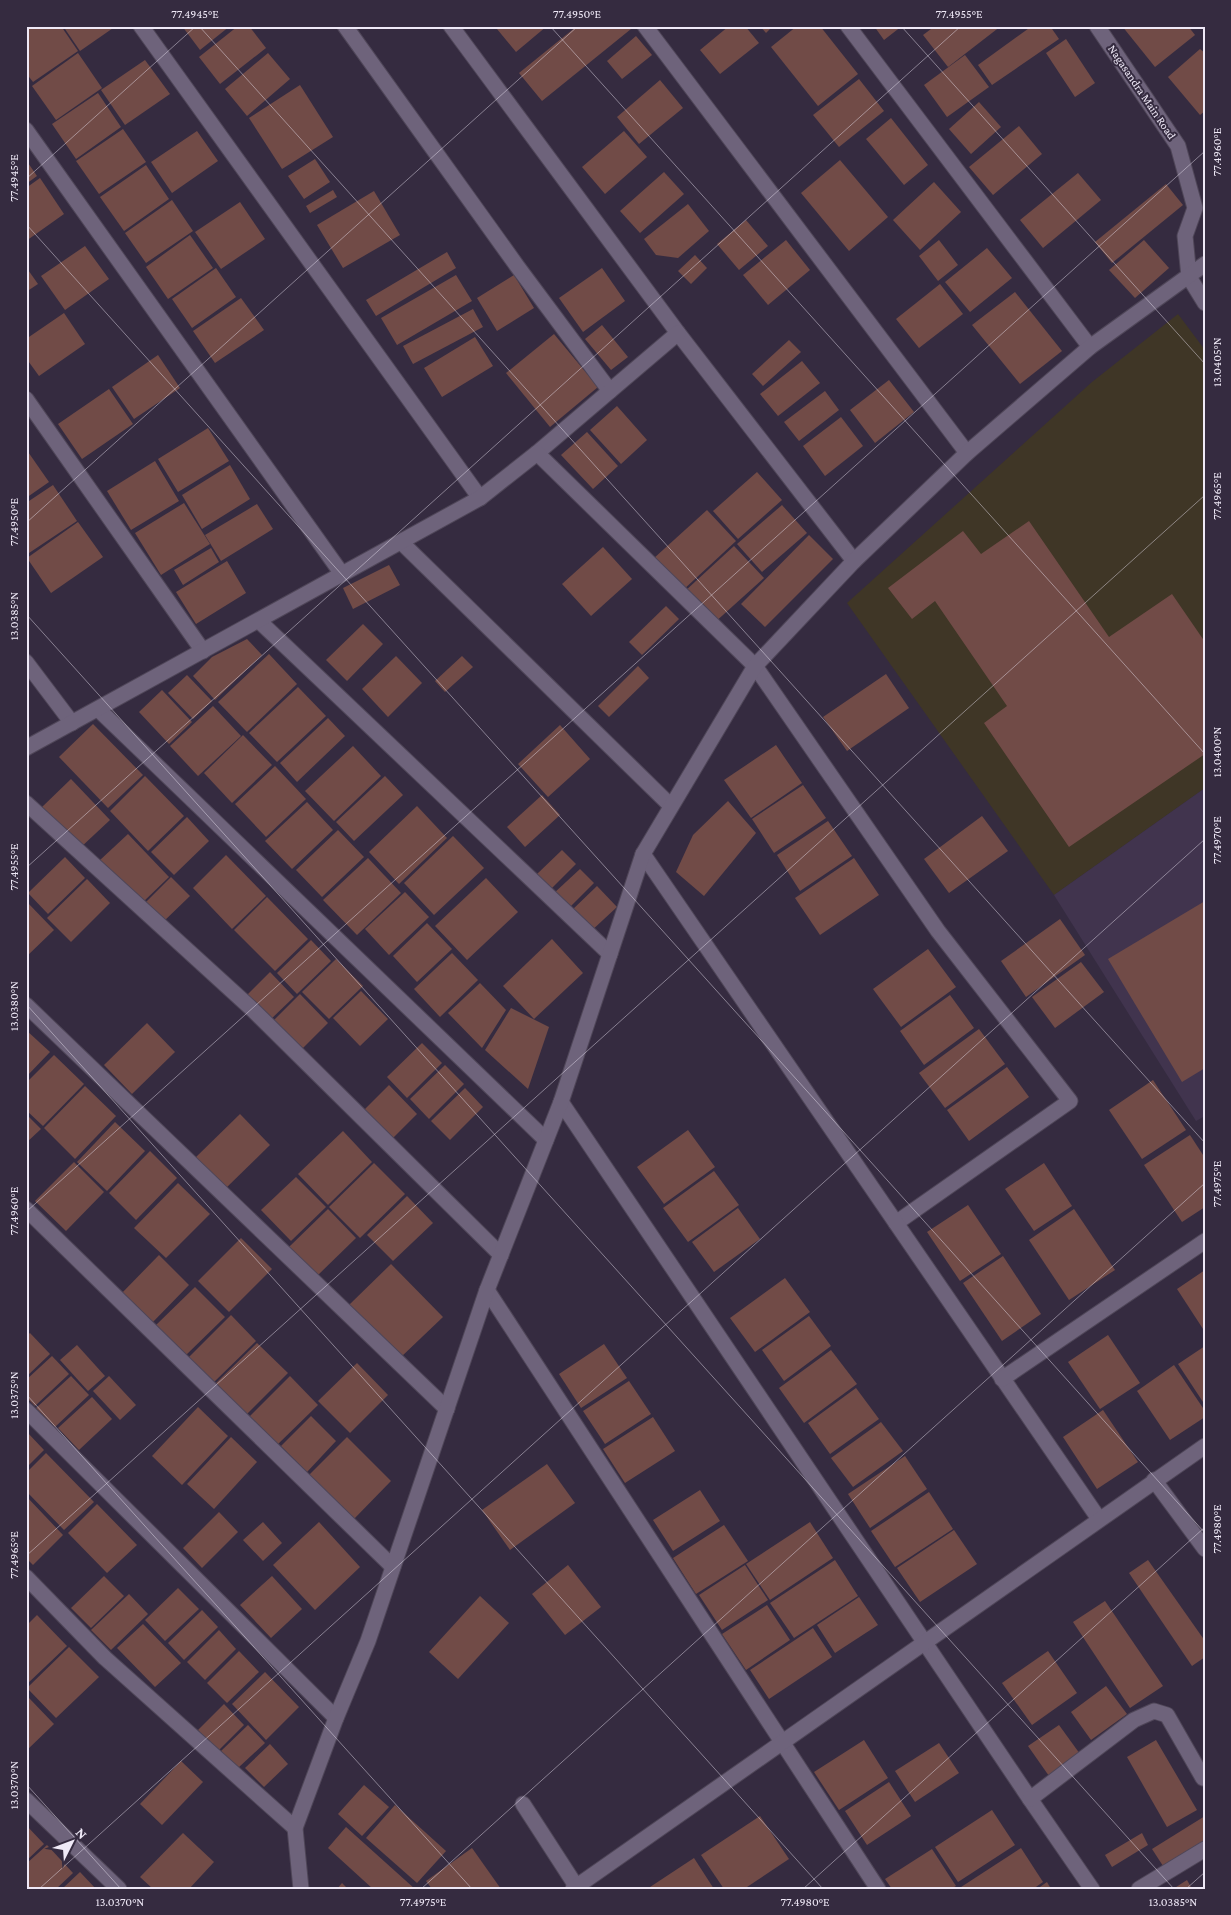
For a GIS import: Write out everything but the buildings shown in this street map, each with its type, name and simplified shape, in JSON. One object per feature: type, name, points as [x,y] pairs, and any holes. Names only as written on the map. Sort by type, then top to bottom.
[{"type":"street","points":[[142,26],[480,498]]},
{"type":"street","points":[[345,26],[511,258],[610,390]]},
{"type":"street","points":[[451,26],[678,333],[854,561]]},
{"type":"street","points":[[645,26],[967,452]]},
{"type":"street","points":[[848,26],[1090,347]]},
{"type":"street","name":"Nagasandra Main Road","points":[[1097,26],[1178,146],[1194,208],[1185,236],[1189,277],[1205,303]]},
{"type":"street","points":[[26,130],[342,574]]},
{"type":"street","points":[[302,1889],[295,1828],[336,1718],[368,1641],[487,1290],[561,1102],[643,854],[755,666],[854,561],[967,452],[1090,347],[1205,264]]},
{"type":"street","points":[[26,748],[480,498],[537,453],[678,333]]},
{"type":"street","points":[[26,399],[203,651]]},
{"type":"street","points":[[537,453],[755,666],[938,931],[1070,1101],[896,1224]]},
{"type":"street","points":[[401,542],[671,806]]},
{"type":"street","points":[[259,620],[610,954]]},
{"type":"street","points":[[26,662],[72,723]]},
{"type":"street","points":[[98,709],[546,1140]]},
{"type":"street","points":[[26,803],[253,1010],[501,1255]]},
{"type":"street","points":[[643,854],[1099,1519]]},
{"type":"street","points":[[26,1005],[447,1410]]},
{"type":"street","points":[[561,1102],[1030,1800],[1092,1889]]},
{"type":"street","points":[[26,1209],[393,1567]]},
{"type":"street","points":[[1002,1379],[1205,1241]]},
{"type":"street","points":[[487,1290],[878,1889]]},
{"type":"street","points":[[26,1410],[336,1718]]},
{"type":"street","points":[[523,1804],[576,1888],[782,1741],[1205,1446]]},
{"type":"street","points":[[1154,1480],[1205,1549]]},
{"type":"street","points":[[26,1577],[105,1658],[295,1828]]},
{"type":"street","points":[[1030,1800],[1134,1720],[1154,1711],[1167,1715],[1203,1778]]},
{"type":"street","points":[[26,1800],[119,1889]]},
{"type":"street","points":[[1139,1889],[1205,1849]]},
{"type":"shaded area","points":[[1178,314],[1205,350],[1205,788],[1054,895],[847,603],[1092,382]]},
{"type":"shaded area","points":[[1205,788],[1205,1116],[1196,1121],[1054,895]]}]
